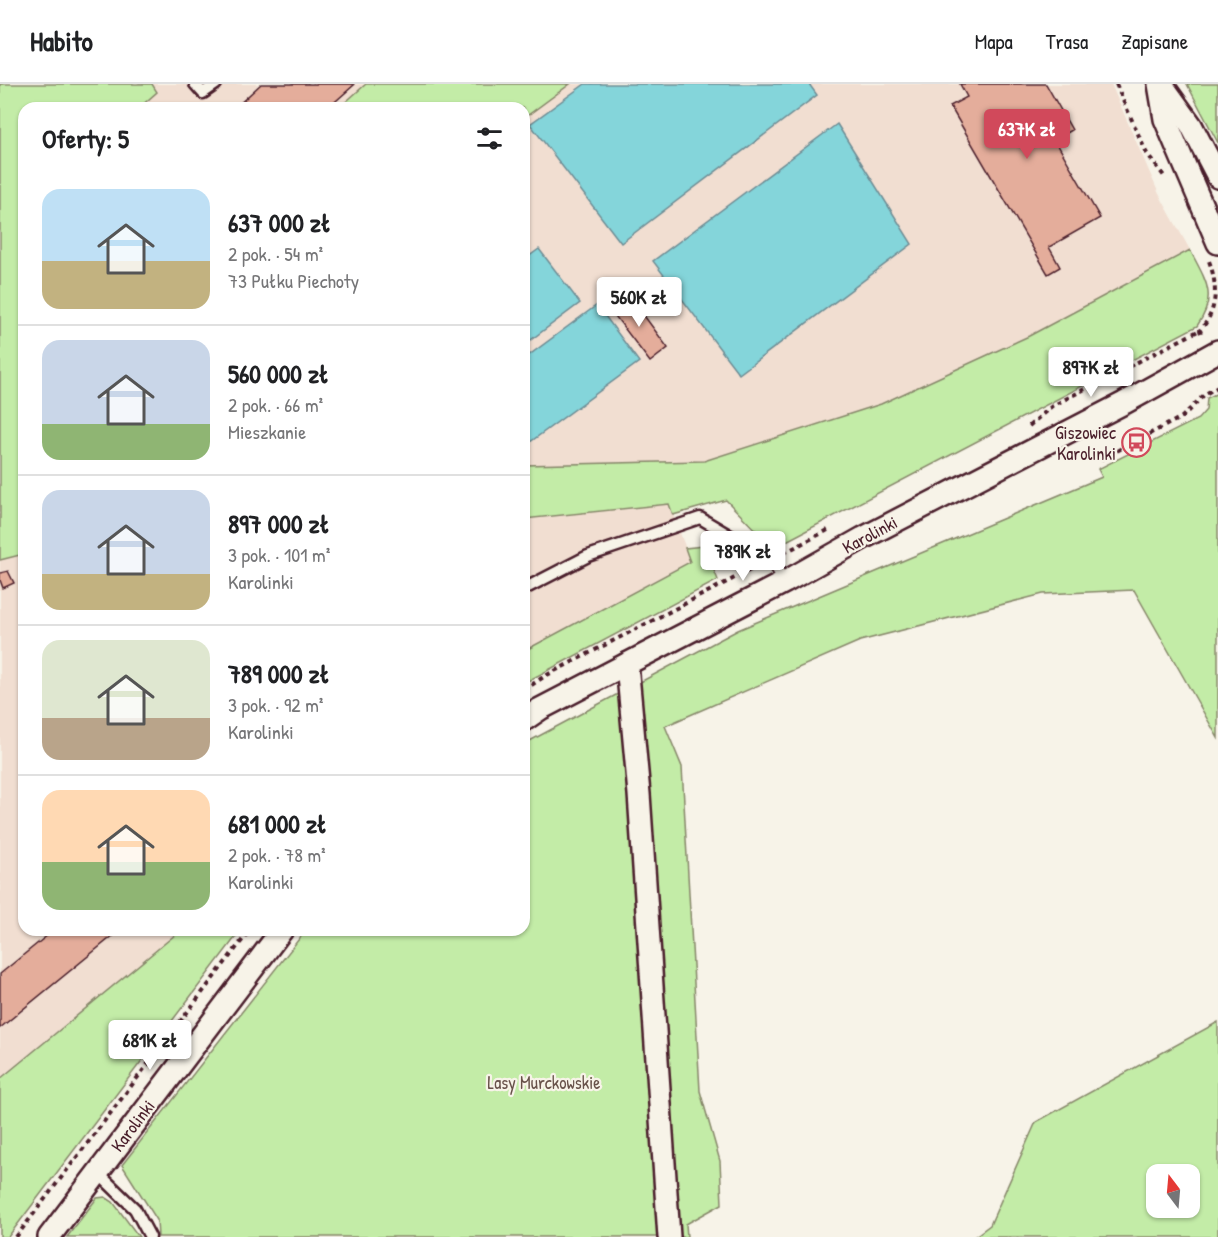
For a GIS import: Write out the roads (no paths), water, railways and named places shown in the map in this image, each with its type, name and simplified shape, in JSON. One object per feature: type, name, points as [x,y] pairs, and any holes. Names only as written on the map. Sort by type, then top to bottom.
[{"type":"street","points":[[1160,84],[1191,125],[1218,177]]},
{"type":"street","points":[[1160,84],[1165,119],[1213,250]]},
{"type":"street","name":"Karolinki","points":[[530,716],[1215,353]]},
{"type":"street","points":[[627,664],[639,794],[669,1237]]},
{"type":"street","name":"Karolinki","points":[[49,1237],[277,936]]},
{"type":"lane","points":[[195,84],[203,93],[216,84]]},
{"type":"lane","points":[[530,586],[588,556],[700,518],[771,560],[785,582]]},
{"type":"lane","points":[[98,1173],[135,1209],[150,1237]]},
{"type":"water","points":[[585,84],[809,84],[817,95],[621,243],[530,124]]},
{"type":"water","points":[[837,124],[912,244],[739,374],[653,261]]},
{"type":"water","points":[[539,249],[580,303],[530,340],[530,256]]},
{"type":"water","points":[[597,305],[639,362],[530,442],[530,355]]},
{"type":"place","name":"Giszowiec Karolinki","points":[[1137,443]]},
{"type":"park label","name":"Lasy Murckowskie","points":[[544,1083]]}]
